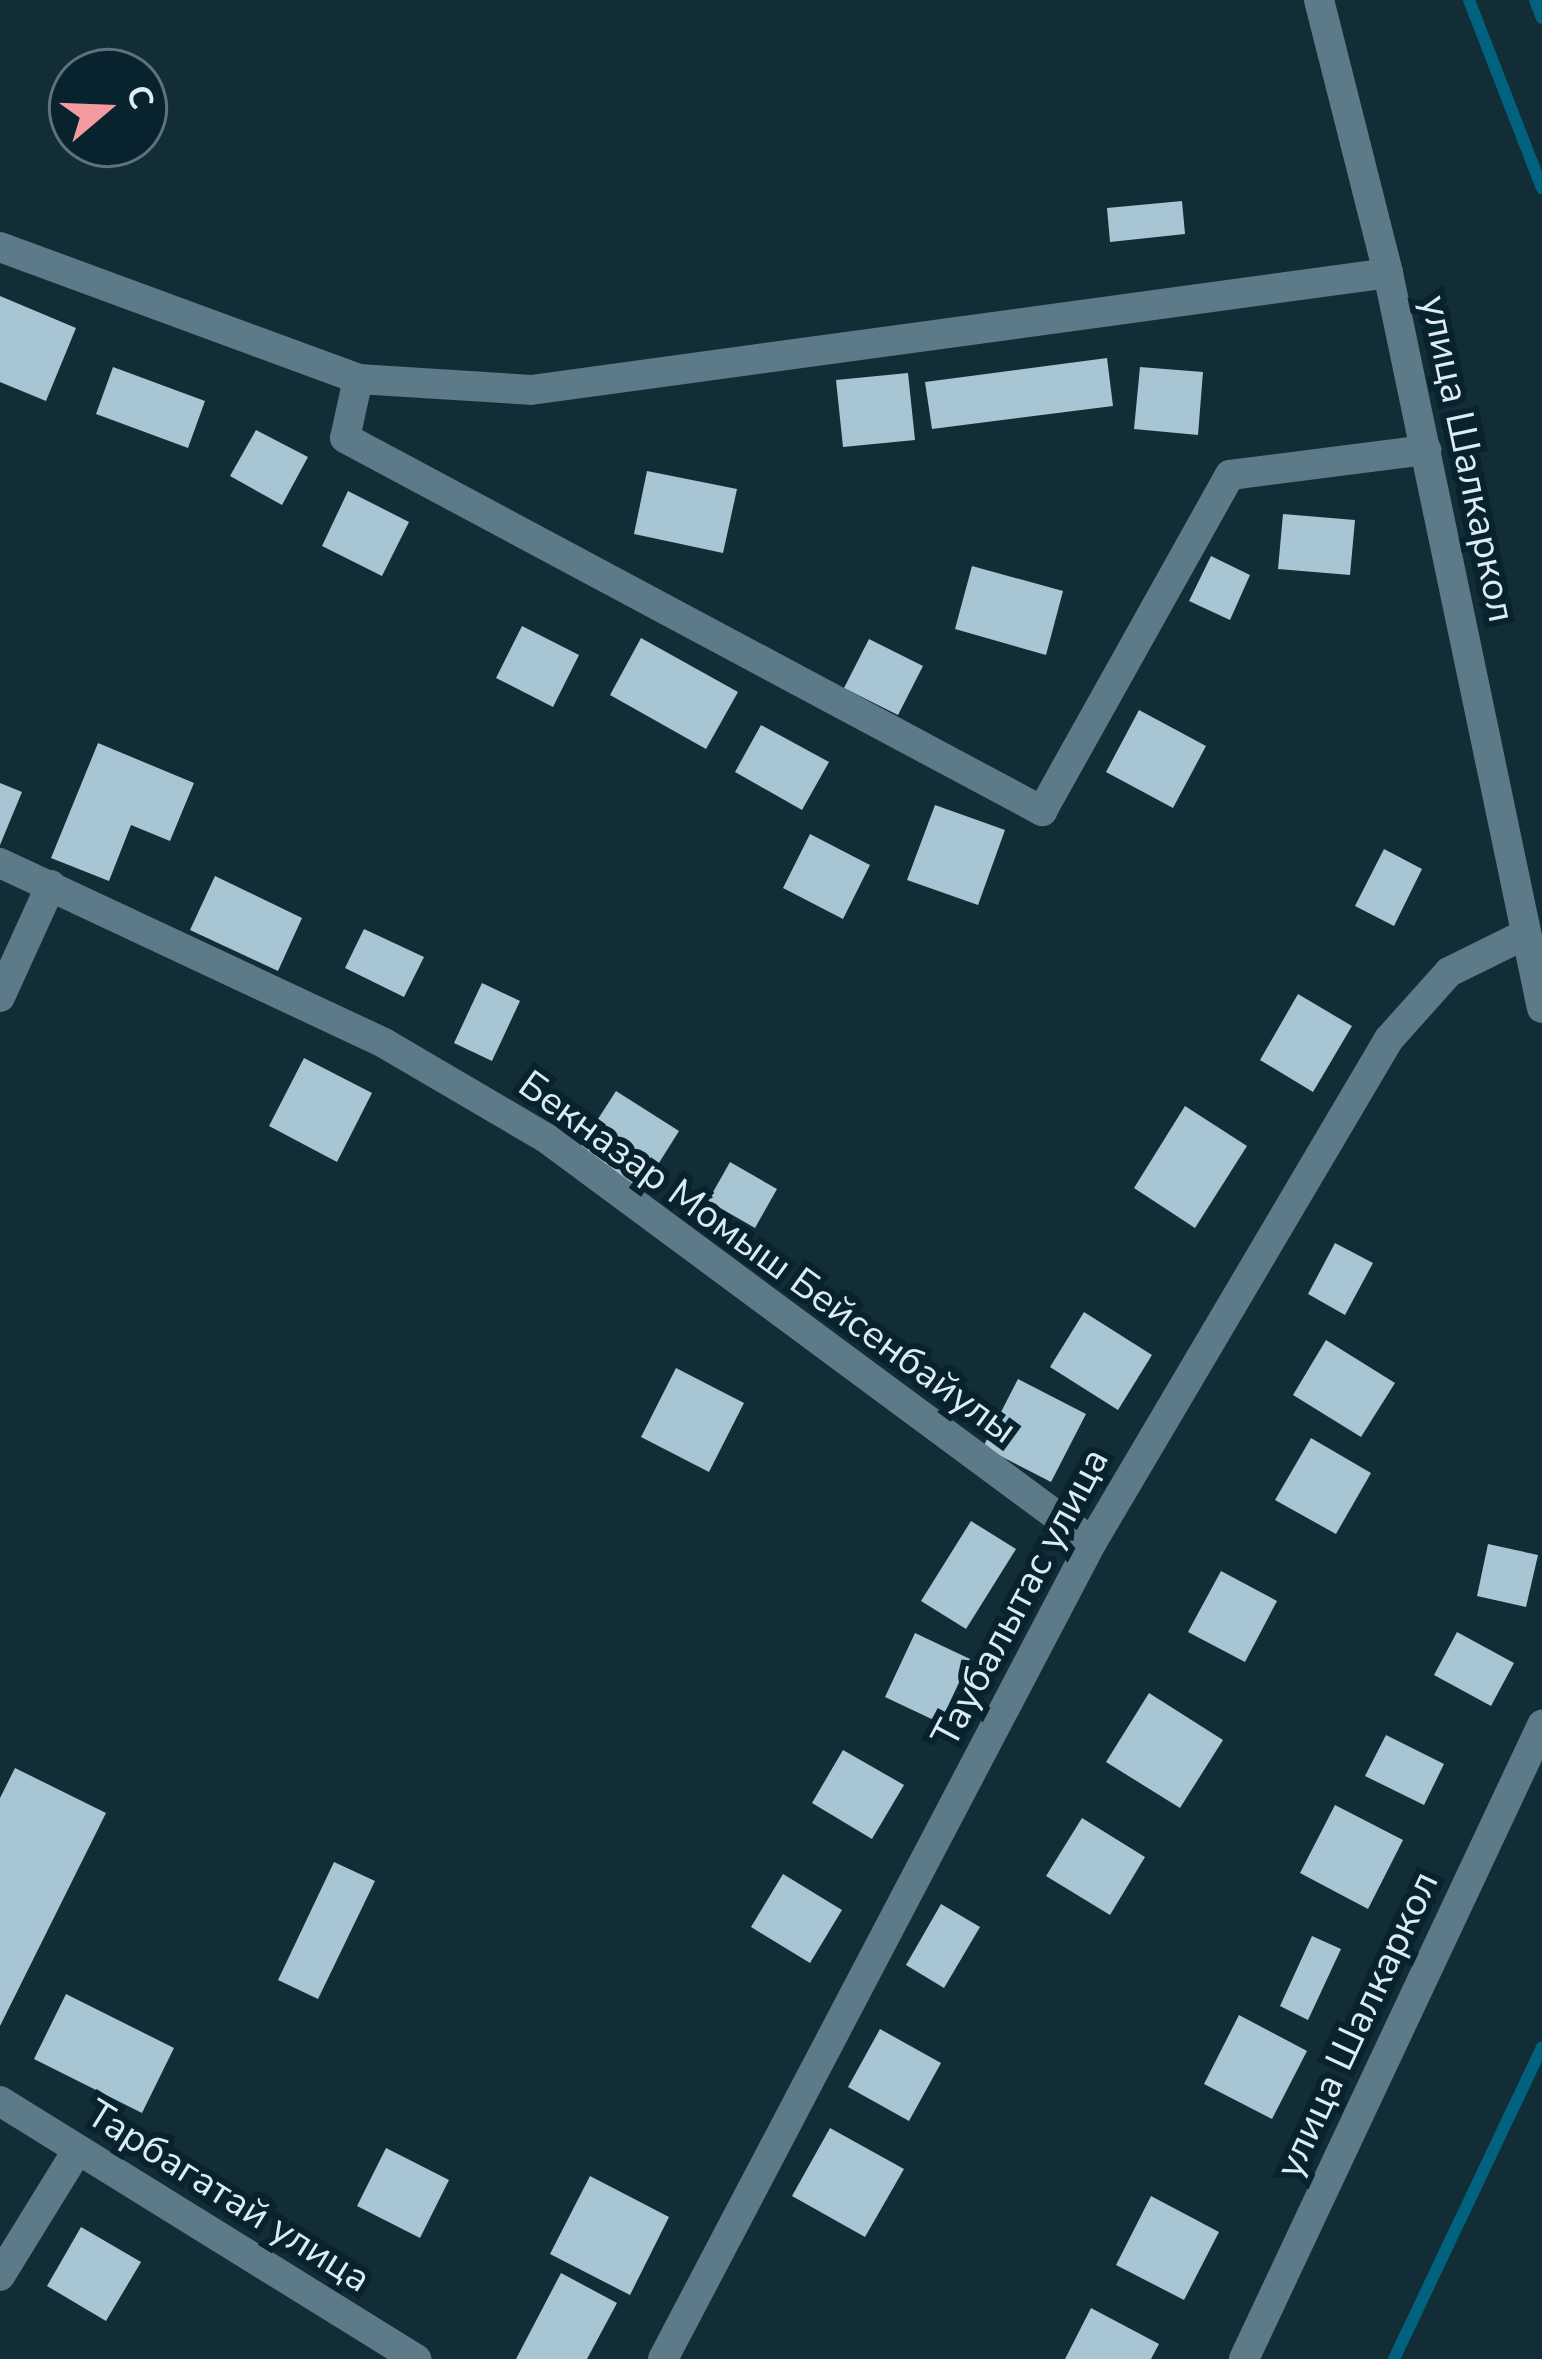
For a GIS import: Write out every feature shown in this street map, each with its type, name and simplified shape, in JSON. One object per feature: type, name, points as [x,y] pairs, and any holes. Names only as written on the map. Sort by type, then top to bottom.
[{"type":"street","name":"улица Шалкаркол","points":[[1318,0],[1388,273],[1542,1008]]},
{"type":"street","points":[[0,248],[358,379],[531,390],[1388,273]]},
{"type":"street","points":[[358,379],[345,438],[1042,811],[1230,475],[1426,451]]},
{"type":"street","name":"Бекназар Момыш Бейсенбайулы","points":[[0,863],[384,1043],[546,1138],[1092,1542]]},
{"type":"street","points":[[0,997],[51,885]]},
{"type":"street","name":"Таубалытас улица","points":[[663,2359],[1092,1542],[1389,1040],[1449,972],[1524,935]]},
{"type":"street","name":"улица Шалкаркол","points":[[1244,2359],[1542,1725]]},
{"type":"street","name":"Тарбагатай улица","points":[[0,2101],[416,2359]]},
{"type":"street","points":[[0,2276],[77,2151]]},
{"type":"building","points":[[1182,201],[1185,234],[1110,242],[1107,208]]},
{"type":"building","points":[[0,296],[76,328],[46,401],[0,382]]},
{"type":"building","points":[[1107,358],[1113,406],[932,429],[925,382]]},
{"type":"building","points":[[113,367],[205,401],[188,448],[96,414]]},
{"type":"building","points":[[1140,367],[1203,372],[1198,435],[1134,429]]},
{"type":"building","points":[[908,373],[915,440],[843,447],[836,380]]},
{"type":"building","points":[[256,430],[308,457],[282,505],[230,476]]},
{"type":"building","points":[[647,471],[737,489],[723,553],[634,534]]},
{"type":"building","points":[[348,491],[409,522],[382,576],[322,546]]},
{"type":"building","points":[[1283,514],[1355,520],[1350,575],[1278,569]]},
{"type":"building","points":[[1211,556],[1250,575],[1230,620],[1189,601]]},
{"type":"building","points":[[972,566],[1063,591],[1046,655],[955,629]]},
{"type":"building","points":[[522,626],[579,655],[553,707],[496,678]]},
{"type":"building","points":[[641,638],[738,692],[706,749],[610,695]]},
{"type":"building","points":[[869,639],[923,666],[898,715],[844,688]]},
{"type":"building","points":[[1139,710],[1206,746],[1173,808],[1106,772]]},
{"type":"building","points":[[761,725],[829,762],[802,810],[735,772]]},
{"type":"building","points":[[98,743],[194,783],[170,841],[131,825],[109,881],[51,858]]},
{"type":"building","points":[[0,783],[22,792],[0,845]]},
{"type":"building","points":[[935,805],[1005,830],[978,905],[907,880]]},
{"type":"building","points":[[810,834],[870,865],[843,919],[783,888]]},
{"type":"building","points":[[1384,849],[1422,869],[1394,926],[1355,906]]},
{"type":"building","points":[[215,876],[302,918],[278,971],[190,930]]},
{"type":"building","points":[[364,929],[424,957],[404,997],[345,968]]},
{"type":"building","points":[[482,983],[520,1001],[492,1061],[454,1043]]},
{"type":"building","points":[[1298,994],[1352,1026],[1313,1092],[1260,1060]]},
{"type":"building","points":[[304,1058],[372,1093],[337,1162],[269,1126]]},
{"type":"building","points":[[616,1091],[679,1131],[642,1190],[578,1150]]},
{"type":"building","points":[[1185,1106],[1247,1146],[1195,1228],[1134,1188]]},
{"type":"building","points":[[730,1162],[777,1189],[755,1228],[708,1201]]},
{"type":"building","points":[[1335,1243],[1373,1263],[1345,1315],[1308,1294]]},
{"type":"building","points":[[1084,1312],[1152,1355],[1118,1410],[1050,1367]]},
{"type":"building","points":[[1326,1340],[1395,1383],[1361,1437],[1293,1395]]},
{"type":"building","points":[[676,1368],[744,1403],[709,1472],[641,1437]]},
{"type":"building","points":[[1018,1379],[1086,1414],[1051,1482],[983,1447]]},
{"type":"building","points":[[1311,1438],[1371,1473],[1336,1534],[1275,1500]]},
{"type":"building","points":[[971,1521],[1016,1549],[966,1629],[921,1601]]},
{"type":"building","points":[[1488,1544],[1538,1555],[1526,1607],[1477,1596]]},
{"type":"building","points":[[1221,1571],[1277,1601],[1245,1662],[1188,1632]]},
{"type":"building","points":[[1457,1632],[1514,1663],[1491,1706],[1434,1675]]},
{"type":"building","points":[[915,1633],[970,1659],[940,1723],[885,1697]]},
{"type":"building","points":[[1149,1693],[1223,1740],[1180,1808],[1106,1762]]},
{"type":"building","points":[[1386,1735],[1444,1764],[1424,1805],[1365,1776]]},
{"type":"building","points":[[843,1750],[904,1785],[872,1839],[812,1803]]},
{"type":"building","points":[[15,1768],[106,1813],[0,2026],[0,1798]]},
{"type":"building","points":[[1335,1805],[1403,1840],[1368,1909],[1300,1873]]},
{"type":"building","points":[[1082,1818],[1145,1857],[1110,1915],[1046,1876]]},
{"type":"building","points":[[334,1862],[375,1881],[318,1999],[278,1980]]},
{"type":"building","points":[[783,1874],[842,1910],[810,1963],[751,1927]]},
{"type":"building","points":[[941,1904],[980,1927],[944,1988],[906,1965]]},
{"type":"building","points":[[1312,1936],[1341,1949],[1308,2020],[1280,2006]]},
{"type":"building","points":[[66,1994],[174,2048],[142,2113],[34,2059]]},
{"type":"building","points":[[1239,2015],[1307,2051],[1272,2119],[1204,2084]]},
{"type":"building","points":[[880,2029],[941,2063],[909,2121],[848,2087]]},
{"type":"building","points":[[830,2128],[904,2169],[865,2237],[792,2196]]},
{"type":"building","points":[[386,2148],[449,2180],[420,2238],[357,2206]]},
{"type":"building","points":[[590,2176],[669,2217],[630,2295],[550,2254]]},
{"type":"building","points":[[1151,2196],[1219,2232],[1184,2300],[1116,2265]]},
{"type":"building","points":[[81,2227],[141,2262],[106,2321],[47,2286]]},
{"type":"building","points":[[561,2273],[617,2303],[587,2359],[516,2359]]},
{"type":"building","points":[[1091,2308],[1159,2344],[1151,2359],[1065,2359]]},
{"type":"waterway","points":[[1469,0],[1542,188]]},
{"type":"waterway","points":[[1535,0],[1542,18]]},
{"type":"waterway","points":[[1394,2359],[1542,2047]]}]
